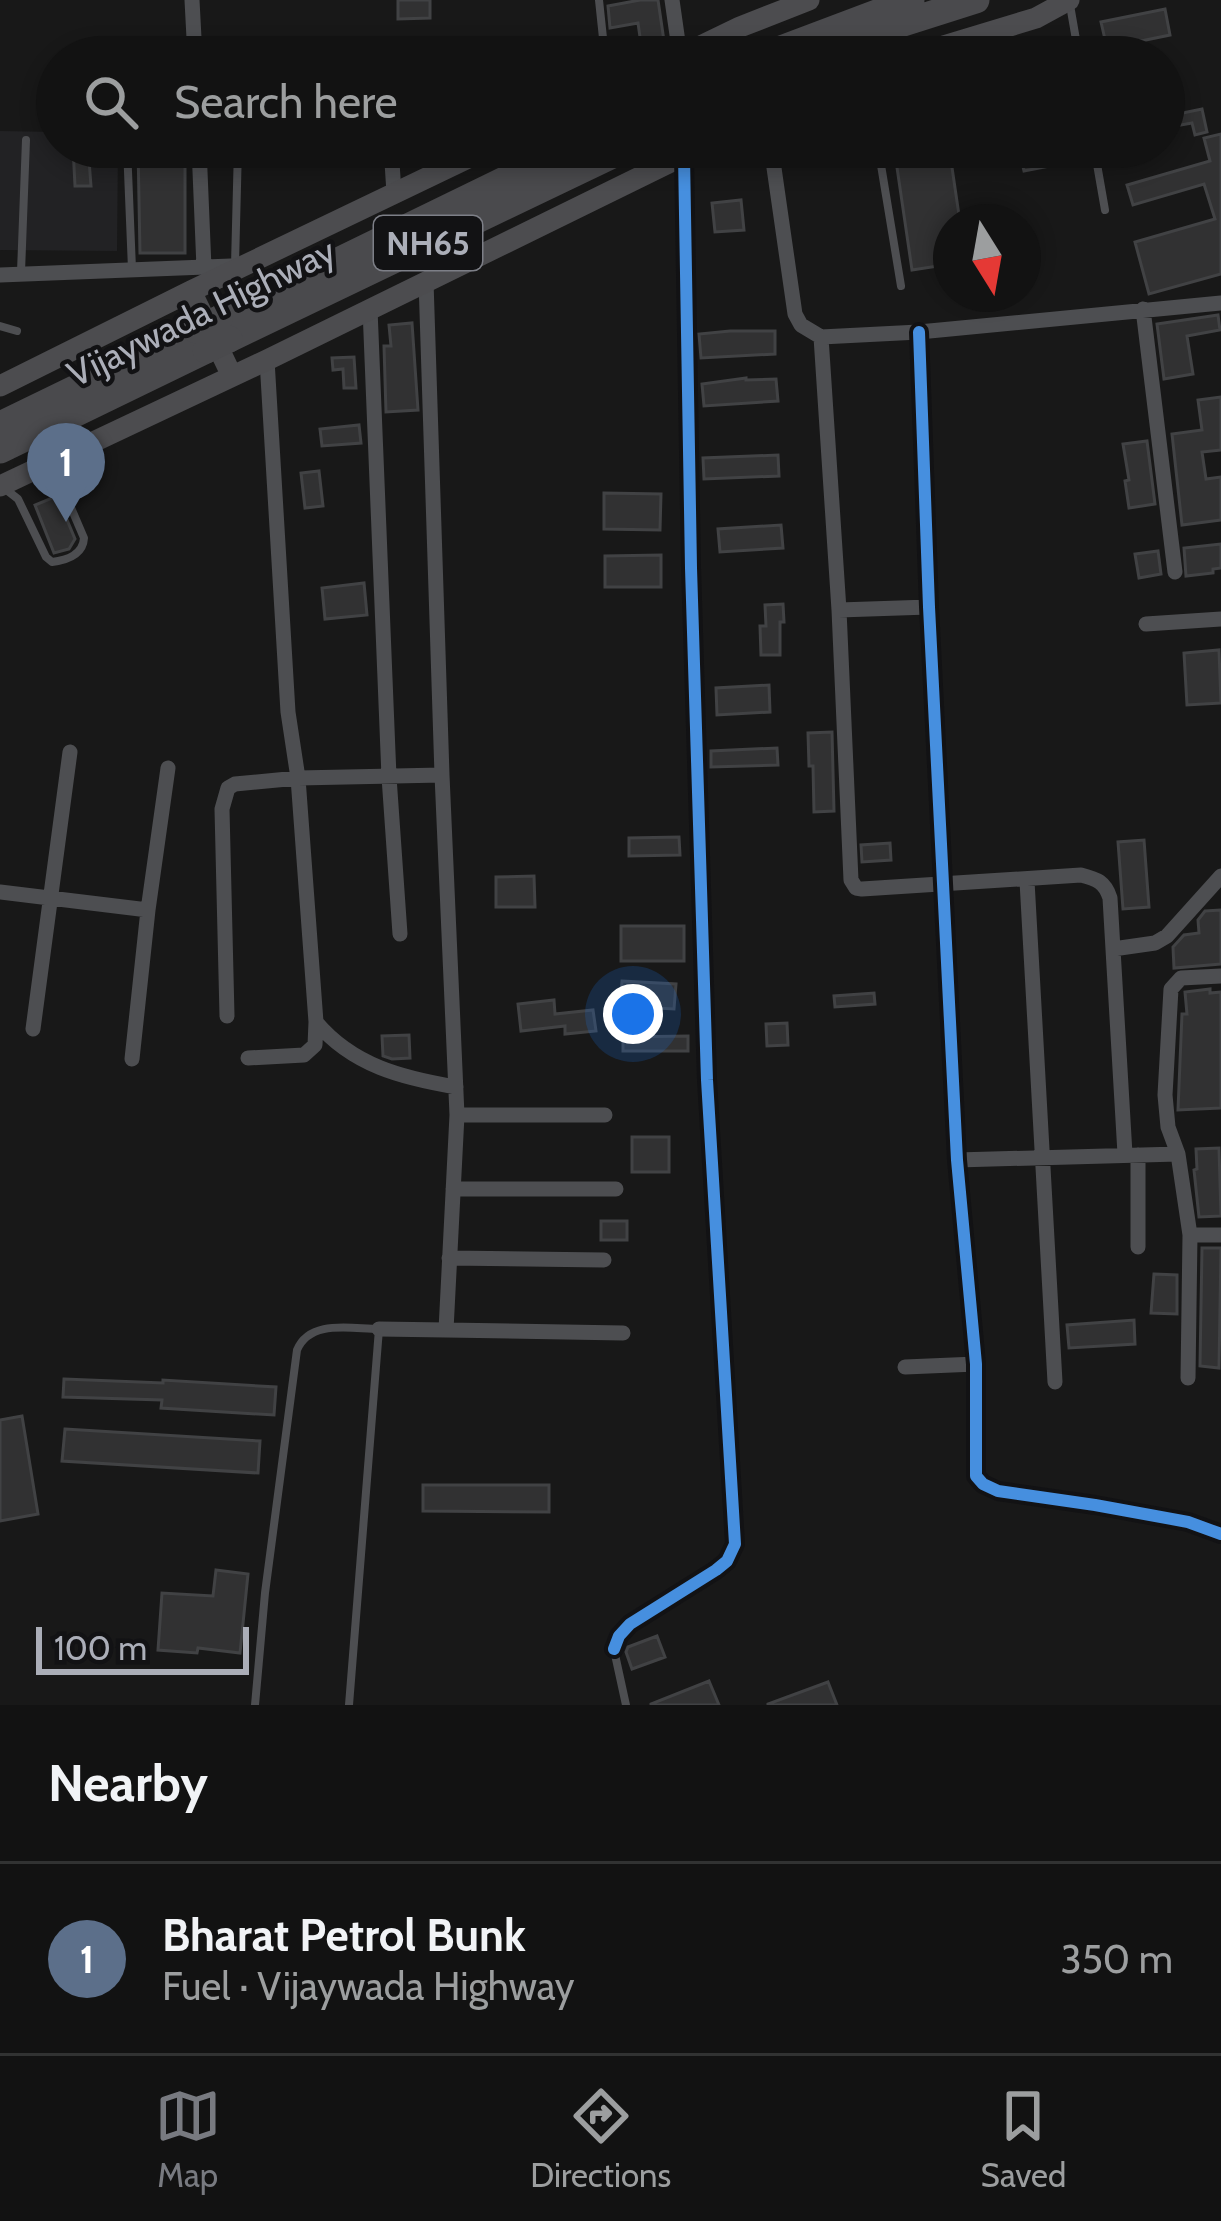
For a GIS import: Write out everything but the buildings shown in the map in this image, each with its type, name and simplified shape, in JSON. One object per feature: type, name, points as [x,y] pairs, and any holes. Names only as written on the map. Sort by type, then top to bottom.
[{"type":"highway","points":[[816,36],[911,0]]},
{"type":"highway","points":[[869,36],[976,0]]},
{"type":"highway","name":"Vijaywada Highway","points":[[0,450],[532,168]]},
{"type":"highway","name":"Vijaywada Highway","points":[[0,424],[212,335],[582,168]]},
{"type":"street","points":[[192,0],[194,36]]},
{"type":"street","points":[[672,0],[676,36]]},
{"type":"street","points":[[716,36],[768,8],[809,0]]},
{"type":"street","points":[[977,36],[1036,18],[1069,0]]},
{"type":"street","points":[[200,168],[204,268]]},
{"type":"street","points":[[392,168],[394,194]]},
{"type":"street","points":[[0,386],[447,168]]},
{"type":"street","points":[[1,486],[658,168]]},
{"type":"street","points":[[614,1649],[630,1624],[716,1570],[733,1553],[735,1544],[706,1057],[691,568],[693,168]]},
{"type":"street","points":[[774,168],[795,314],[801,325],[821,337],[1221,303]]},
{"type":"street","points":[[0,274],[240,266]]},
{"type":"street","points":[[426,281],[457,1115],[446,1330]]},
{"type":"street","points":[[191,291],[232,376]]},
{"type":"street","points":[[370,309],[400,934]]},
{"type":"street","points":[[1143,309],[1175,572]]},
{"type":"street","points":[[920,332],[942,885],[957,1160],[976,1364],[976,1476],[998,1491],[1188,1522],[1221,1534]]},
{"type":"street","points":[[821,337],[851,880],[862,889],[1081,875],[1107,887],[1138,1247]]},
{"type":"street","points":[[248,1058],[304,1055],[315,1045],[316,1022],[298,778],[288,712],[268,360]]},
{"type":"street","points":[[839,610],[929,607]]},
{"type":"street","points":[[1146,624],[1221,619]]},
{"type":"street","points":[[33,1029],[70,752]]},
{"type":"street","points":[[132,1059],[168,768]]},
{"type":"street","points":[[227,1016],[222,880],[228,788],[298,778],[442,775]]},
{"type":"street","points":[[1113,949],[1155,943],[1167,936],[1221,875]]},
{"type":"street","points":[[1027,880],[1055,1382]]},
{"type":"street","points":[[0,892],[148,910]]},
{"type":"street","points":[[1188,1378],[1190,1235],[1165,1095],[1172,989],[1181,978],[1221,976]]},
{"type":"street","points":[[316,1022],[370,1064],[402,1077],[456,1087]]},
{"type":"street","points":[[457,1115],[604,1115]]},
{"type":"street","points":[[957,1160],[1178,1154]]},
{"type":"street","points":[[453,1189],[616,1189]]},
{"type":"street","points":[[1190,1235],[1221,1235]]},
{"type":"street","points":[[448,1258],[604,1260]]},
{"type":"street","points":[[379,1329],[623,1333]]},
{"type":"street","points":[[905,1367],[976,1364]]},
{"type":"lane","points":[[599,0],[603,36]]},
{"type":"lane","points":[[1069,0],[1075,36]]},
{"type":"lane","points":[[21,274],[26,140]]},
{"type":"lane","points":[[128,168],[132,270]]},
{"type":"lane","points":[[238,168],[240,266]]},
{"type":"lane","points":[[882,168],[902,286]]},
{"type":"lane","points":[[1098,168],[1105,210]]},
{"type":"lane","points":[[0,326],[17,331]]},
{"type":"lane","points":[[1,486],[17,499],[46,557],[62,561],[79,553],[84,538],[60,482],[60,458]]},
{"type":"lane","points":[[255,1705],[297,1350],[312,1331],[379,1329],[349,1705]]},
{"type":"lane","points":[[614,1649],[626,1705]]},
{"type":"shaded area","points":[[0,131],[36,132],[36,168],[118,168],[117,251],[0,250]]},
{"type":"cycle path","points":[[614,1649],[630,1624],[716,1570],[735,1544],[707,1080],[684,168]]},
{"type":"cycle path","points":[[919,332],[957,1160],[976,1364],[976,1476],[998,1491],[1188,1522],[1221,1534]]},
{"type":"place","name":"Bharat Petrol Bunk","points":[[66,522]]}]
